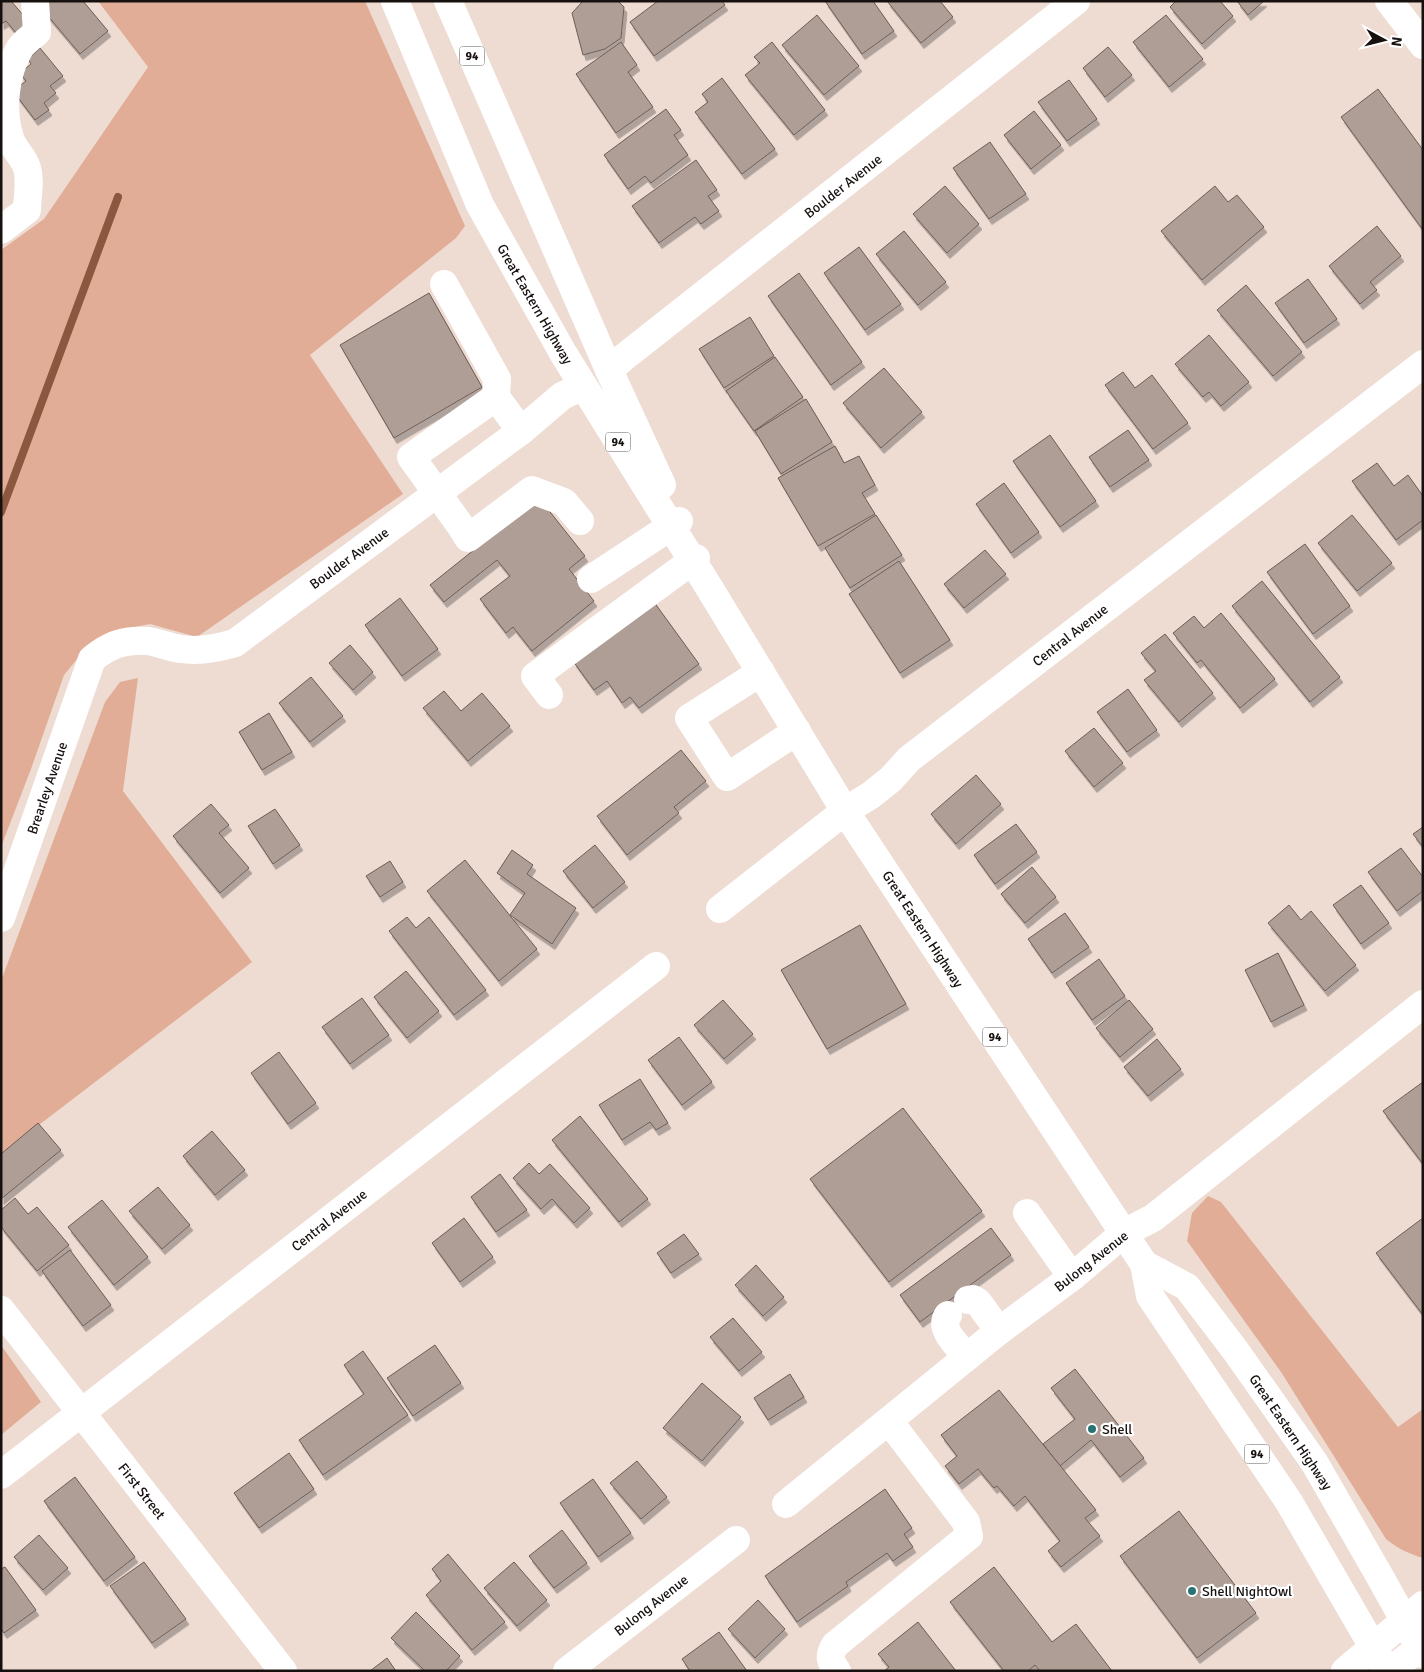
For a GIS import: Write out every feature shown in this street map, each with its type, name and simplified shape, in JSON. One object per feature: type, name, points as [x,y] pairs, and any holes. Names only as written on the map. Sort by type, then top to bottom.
[{"type":"main road","points":[[1,230],[27,210],[28,173],[25,162],[10,140],[5,118],[6,93],[13,64],[21,47],[37,32],[35,1]]},
{"type":"main road","name":"Great Eastern Highway","points":[[395,1],[480,205],[563,353],[675,524],[710,589],[846,811],[1144,1264],[1150,1296],[1289,1502],[1389,1671]]},
{"type":"main road","name":"Great Eastern Highway","points":[[448,1],[675,524]]},
{"type":"main road","points":[[469,1],[472,56]]},
{"type":"main road","name":"Boulder Avenue","points":[[609,370],[1076,1]]},
{"type":"main road","points":[[1389,1],[1423,45]]},
{"type":"main road","points":[[444,284],[497,379],[496,397],[521,431]]},
{"type":"main road","name":"Central Avenue","points":[[720,910],[846,811],[871,795],[891,779],[916,754],[1423,364]]},
{"type":"main road","name":"Boulder Avenue","points":[[92,659],[105,648],[123,642],[147,641],[182,650],[212,650],[235,643],[521,431],[562,396],[583,386]]},
{"type":"main road","points":[[496,397],[411,457],[436,494],[468,538],[532,490],[564,502],[580,521]]},
{"type":"main road","points":[[591,579],[675,524]]},
{"type":"main road","points":[[549,695],[535,676],[694,559]]},
{"type":"main road","name":"Brearley Avenue","points":[[1,918],[92,659]]},
{"type":"main road","points":[[761,672],[689,718],[727,776],[797,731]]},
{"type":"main road","name":"Central Avenue","points":[[1,1475],[656,966]]},
{"type":"main road","name":"Bulong Avenue","points":[[786,1504],[999,1331],[1072,1277],[1124,1233],[1153,1218],[1423,1004]]},
{"type":"main road","points":[[1026,1213],[1072,1277]]},
{"type":"main road","name":"Great Eastern Highway","points":[[1144,1264],[1187,1287],[1235,1350],[1314,1462],[1414,1612],[1422,1649]]},
{"type":"main road","points":[[967,1357],[946,1329],[945,1320],[958,1307],[973,1299],[978,1302],[999,1331]]},
{"type":"main road","name":"First Street","points":[[1,1310],[282,1671]]},
{"type":"main road","points":[[837,1671],[831,1662],[830,1652],[835,1645],[969,1536],[966,1522],[889,1421]]},
{"type":"main road","name":"Bulong Avenue","points":[[566,1671],[736,1540]]},
{"type":"main road","points":[[1345,1671],[1414,1612]]},
{"type":"main road","points":[[1389,1671],[1422,1649]]},
{"type":"shaded area","points":[[98,1],[365,1],[465,226],[456,238],[310,355],[403,494],[197,637],[150,624],[109,632],[87,647],[64,675],[1,847],[1,250],[44,219],[148,67]]},
{"type":"shaded area","points":[[138,678],[123,791],[252,962],[1,1154],[1,981],[105,702],[120,682]]},
{"type":"shaded area","points":[[1208,1196],[1221,1202],[1398,1427],[1423,1409],[1423,1558],[1403,1550],[1386,1539],[1281,1372],[1187,1241],[1192,1213]]},
{"type":"shaded area","points":[[1,1345],[41,1402],[1,1435]]},
{"type":"building","points":[[1,1],[11,1],[30,23],[17,34],[6,21],[1,24]]},
{"type":"building","points":[[51,1],[83,1],[108,31],[80,54],[42,9]]},
{"type":"building","points":[[583,1],[618,1],[624,7],[621,38],[605,49],[583,55],[572,13]]},
{"type":"building","points":[[658,1],[722,1],[725,5],[654,56],[630,22]]},
{"type":"building","points":[[825,1],[873,1],[894,31],[862,54]]},
{"type":"building","points":[[887,1],[940,1],[953,17],[921,43]]},
{"type":"building","points":[[1176,1],[1220,1],[1233,16],[1202,44],[1170,7]]},
{"type":"building","points":[[1237,1],[1264,1],[1248,15]]},
{"type":"building","points":[[817,15],[859,66],[824,95],[782,45]]},
{"type":"building","points":[[1166,15],[1203,59],[1169,87],[1133,42]]},
{"type":"building","points":[[621,42],[637,65],[628,72],[653,107],[616,133],[576,74]]},
{"type":"building","points":[[772,42],[825,110],[794,135],[745,75],[760,63],[754,57]]},
{"type":"building","points":[[1108,47],[1132,75],[1105,97],[1083,68]]},
{"type":"building","points":[[40,48],[63,76],[50,86],[56,93],[44,103],[49,110],[35,120],[13,91],[26,81],[20,73],[31,64],[28,59]]},
{"type":"building","points":[[722,78],[775,149],[742,174],[695,112],[708,102],[702,94]]},
{"type":"building","points":[[1069,80],[1097,119],[1067,141],[1038,102]]},
{"type":"building","points":[[1378,89],[1423,150],[1423,230],[1341,117]]},
{"type":"building","points":[[666,109],[681,130],[674,135],[688,155],[651,183],[645,176],[628,189],[604,155]]},
{"type":"building","points":[[1034,111],[1061,145],[1031,169],[1004,135]]},
{"type":"building","points":[[990,142],[1026,194],[989,219],[953,168]]},
{"type":"building","points":[[696,160],[717,190],[708,196],[719,211],[701,224],[695,217],[659,243],[632,206]]},
{"type":"building","points":[[945,186],[979,224],[947,253],[913,214]]},
{"type":"building","points":[[1215,186],[1228,202],[1237,195],[1264,227],[1202,280],[1161,231]]},
{"type":"building","points":[[1377,226],[1401,256],[1370,282],[1377,290],[1360,304],[1329,266]]},
{"type":"building","points":[[904,231],[946,282],[918,305],[876,254]]},
{"type":"building","points":[[859,247],[901,304],[865,330],[824,273]]},
{"type":"building","points":[[799,273],[862,362],[831,385],[768,296]]},
{"type":"building","points":[[1308,279],[1337,319],[1304,343],[1275,303]]},
{"type":"building","points":[[1246,285],[1302,352],[1273,376],[1217,310]]},
{"type":"building","points":[[429,293],[482,387],[394,438],[340,345]]},
{"type":"building","points":[[750,317],[774,356],[724,388],[699,349]]},
{"type":"building","points":[[1209,335],[1249,382],[1221,406],[1209,392],[1203,397],[1175,364]]},
{"type":"building","points":[[775,357],[803,397],[754,431],[726,391]]},
{"type":"building","points":[[884,368],[922,412],[881,448],[843,403]]},
{"type":"building","points":[[1123,372],[1135,388],[1152,375],[1188,423],[1153,449],[1105,385]]},
{"type":"building","points":[[806,399],[832,442],[781,474],[755,431]]},
{"type":"building","points":[[1128,430],[1149,460],[1110,487],[1089,457]]},
{"type":"building","points":[[1050,435],[1096,501],[1060,527],[1013,461]]},
{"type":"building","points":[[835,446],[844,463],[859,456],[875,485],[862,493],[875,514],[818,546],[778,478]]},
{"type":"building","points":[[1377,463],[1394,486],[1408,475],[1423,496],[1423,520],[1396,540],[1352,481]]},
{"type":"building","points":[[1004,483],[1039,532],[1011,553],[976,504]]},
{"type":"building","points":[[539,498],[585,556],[569,569],[594,601],[532,651],[513,627],[506,633],[480,599],[510,576],[497,560],[444,602],[430,585]]},
{"type":"building","points":[[876,515],[902,555],[850,588],[825,548]]},
{"type":"building","points":[[1352,515],[1392,563],[1357,591],[1318,543]]},
{"type":"building","points":[[1305,544],[1350,606],[1313,634],[1267,572]]},
{"type":"building","points":[[985,550],[1006,574],[964,608],[944,584]]},
{"type":"building","points":[[899,561],[950,640],[900,673],[849,594]]},
{"type":"building","points":[[1262,581],[1340,677],[1310,702],[1232,606]]},
{"type":"building","points":[[400,598],[438,649],[402,676],[365,625]]},
{"type":"building","points":[[654,602],[699,664],[639,708],[630,697],[622,703],[607,681],[594,690],[573,661]]},
{"type":"building","points":[[1221,613],[1275,679],[1240,708],[1201,660],[1197,663],[1173,633],[1194,616],[1204,628]]},
{"type":"building","points":[[1165,634],[1213,693],[1179,722],[1144,680],[1156,671],[1141,653]]},
{"type":"building","points":[[350,645],[373,672],[353,690],[329,663]]},
{"type":"building","points":[[311,677],[343,716],[310,742],[279,703]]},
{"type":"building","points":[[1128,689],[1157,730],[1127,752],[1097,712]]},
{"type":"building","points":[[444,691],[461,711],[482,693],[510,726],[468,761],[423,708]]},
{"type":"building","points":[[269,713],[292,752],[262,770],[239,732]]},
{"type":"building","points":[[1094,728],[1123,763],[1094,787],[1065,751]]},
{"type":"building","points":[[681,750],[706,781],[674,807],[679,813],[627,855],[597,816]]},
{"type":"building","points":[[976,775],[1001,804],[956,844],[931,814]]},
{"type":"building","points":[[211,804],[229,825],[219,833],[249,868],[220,893],[173,836]]},
{"type":"building","points":[[275,809],[300,845],[273,864],[248,826]]},
{"type":"building","points":[[1016,824],[1037,852],[995,884],[974,855]]},
{"type":"building","points":[[1423,827],[1423,847],[1413,834]]},
{"type":"building","points":[[595,845],[625,882],[593,908],[563,871]]},
{"type":"building","points":[[1401,848],[1423,877],[1423,891],[1397,911],[1368,872]]},
{"type":"building","points":[[512,850],[533,865],[527,874],[576,908],[552,944],[510,915],[525,893],[497,873]]},
{"type":"building","points":[[465,860],[537,949],[499,981],[427,891]]},
{"type":"building","points":[[390,861],[403,882],[380,897],[366,876]]},
{"type":"building","points":[[1032,867],[1056,897],[1025,923],[1001,894]]},
{"type":"building","points":[[1361,885],[1389,923],[1361,944],[1333,905]]},
{"type":"building","points":[[1289,905],[1301,920],[1311,911],[1356,965],[1325,991],[1268,923]]},
{"type":"building","points":[[1065,913],[1089,947],[1052,973],[1028,939]]},
{"type":"building","points":[[407,917],[416,928],[429,917],[486,990],[454,1015],[389,931]]},
{"type":"building","points":[[860,925],[906,1004],[827,1049],[781,970]]},
{"type":"building","points":[[1278,953],[1304,1005],[1271,1022],[1245,970]]},
{"type":"building","points":[[1099,959],[1125,996],[1092,1020],[1066,983]]},
{"type":"building","points":[[406,971],[439,1011],[407,1038],[374,997]]},
{"type":"building","points":[[362,998],[389,1035],[350,1064],[322,1027]]},
{"type":"building","points":[[723,1000],[753,1034],[724,1059],[694,1025]]},
{"type":"building","points":[[1129,1000],[1153,1029],[1120,1057],[1096,1028]]},
{"type":"building","points":[[679,1037],[712,1082],[682,1105],[648,1060]]},
{"type":"building","points":[[1157,1039],[1181,1069],[1148,1096],[1124,1067]]},
{"type":"building","points":[[279,1052],[316,1103],[288,1124],[251,1073]]},
{"type":"building","points":[[640,1079],[668,1123],[656,1130],[650,1122],[622,1140],[599,1105]]},
{"type":"building","points":[[1423,1082],[1423,1164],[1383,1111]]},
{"type":"building","points":[[903,1108],[982,1211],[889,1282],[810,1179]]},
{"type":"building","points":[[580,1116],[648,1199],[619,1222],[552,1140]]},
{"type":"building","points":[[38,1123],[61,1150],[1,1199],[1,1154]]},
{"type":"building","points":[[212,1131],[245,1170],[215,1195],[183,1156]]},
{"type":"building","points":[[529,1163],[539,1174],[550,1164],[590,1208],[574,1223],[552,1199],[541,1209],[513,1178]]},
{"type":"building","points":[[500,1174],[527,1210],[496,1232],[471,1197]]},
{"type":"building","points":[[158,1187],[190,1225],[162,1249],[129,1211]]},
{"type":"building","points":[[15,1198],[28,1214],[37,1207],[69,1245],[37,1271],[1,1227],[1,1210]]},
{"type":"building","points":[[102,1200],[148,1257],[114,1285],[68,1227]]},
{"type":"building","points":[[464,1218],[493,1257],[460,1282],[432,1243]]},
{"type":"building","points":[[1423,1218],[1423,1315],[1376,1253]]},
{"type":"building","points":[[991,1228],[1011,1255],[920,1322],[900,1295]]},
{"type":"building","points":[[684,1234],[699,1254],[671,1273],[657,1253]]},
{"type":"building","points":[[70,1250],[111,1305],[83,1326],[42,1271]]},
{"type":"building","points":[[756,1265],[784,1297],[763,1316],[735,1285]]},
{"type":"building","points":[[733,1318],[762,1352],[739,1371],[710,1337]]},
{"type":"building","points":[[435,1345],[461,1383],[413,1416],[387,1378]]},
{"type":"building","points":[[363,1351],[408,1415],[323,1475],[299,1440],[364,1394],[344,1365]]},
{"type":"building","name":"Shell","points":[[1075,1369],[1144,1458],[1120,1477],[1091,1440],[1060,1466],[1043,1444],[1075,1419],[1051,1388]]},
{"type":"building","points":[[790,1374],[804,1397],[768,1420],[754,1398]]},
{"type":"building","points":[[702,1383],[741,1417],[702,1461],[663,1428]]},
{"type":"building","points":[[999,1390],[1096,1510],[1085,1518],[1100,1536],[1061,1567],[1048,1551],[1060,1541],[1025,1496],[1014,1506],[997,1486],[994,1488],[978,1469],[959,1484],[945,1466],[957,1456],[941,1435]]},
{"type":"building","points":[[289,1453],[314,1489],[259,1528],[234,1493]]},
{"type":"building","points":[[637,1461],[667,1497],[641,1519],[610,1483]]},
{"type":"building","points":[[75,1477],[135,1557],[104,1581],[44,1501]]},
{"type":"building","points":[[593,1479],[631,1533],[598,1557],[560,1503]]},
{"type":"building","points":[[885,1489],[912,1528],[904,1534],[913,1547],[893,1561],[887,1553],[846,1582],[848,1586],[797,1622],[765,1576]]},
{"type":"building","points":[[1179,1511],[1256,1613],[1197,1658],[1120,1556]]},
{"type":"building","points":[[562,1530],[587,1563],[554,1588],[529,1556]]},
{"type":"building","points":[[39,1535],[68,1568],[43,1590],[14,1557]]},
{"type":"building","points":[[448,1554],[505,1622],[472,1650],[426,1595],[441,1581],[432,1569]]},
{"type":"building","points":[[144,1562],[186,1619],[152,1643],[110,1586]]},
{"type":"building","points":[[514,1562],[547,1600],[517,1626],[484,1588]]},
{"type":"building","points":[[5,1567],[36,1610],[4,1633],[1,1629],[1,1569]]},
{"type":"building","points":[[994,1567],[1052,1642],[1076,1624],[1112,1671],[1040,1671],[1035,1665],[1028,1671],[1004,1671],[950,1602]]},
{"type":"building","points":[[758,1600],[785,1629],[755,1658],[728,1629]]},
{"type":"building","points":[[416,1612],[460,1656],[446,1671],[425,1671],[391,1638]]},
{"type":"building","points":[[918,1622],[956,1671],[884,1671],[889,1667],[878,1654]]},
{"type":"building","points":[[719,1632],[747,1671],[690,1671],[682,1659]]},
{"type":"building","points":[[387,1658],[396,1671],[370,1671]]},
{"type":"waterway","points":[[1,512],[118,197]]},
{"type":"place","name":"Shell","points":[[1092,1429]]},
{"type":"place","name":"Shell NightOwl","points":[[1192,1591]]}]
